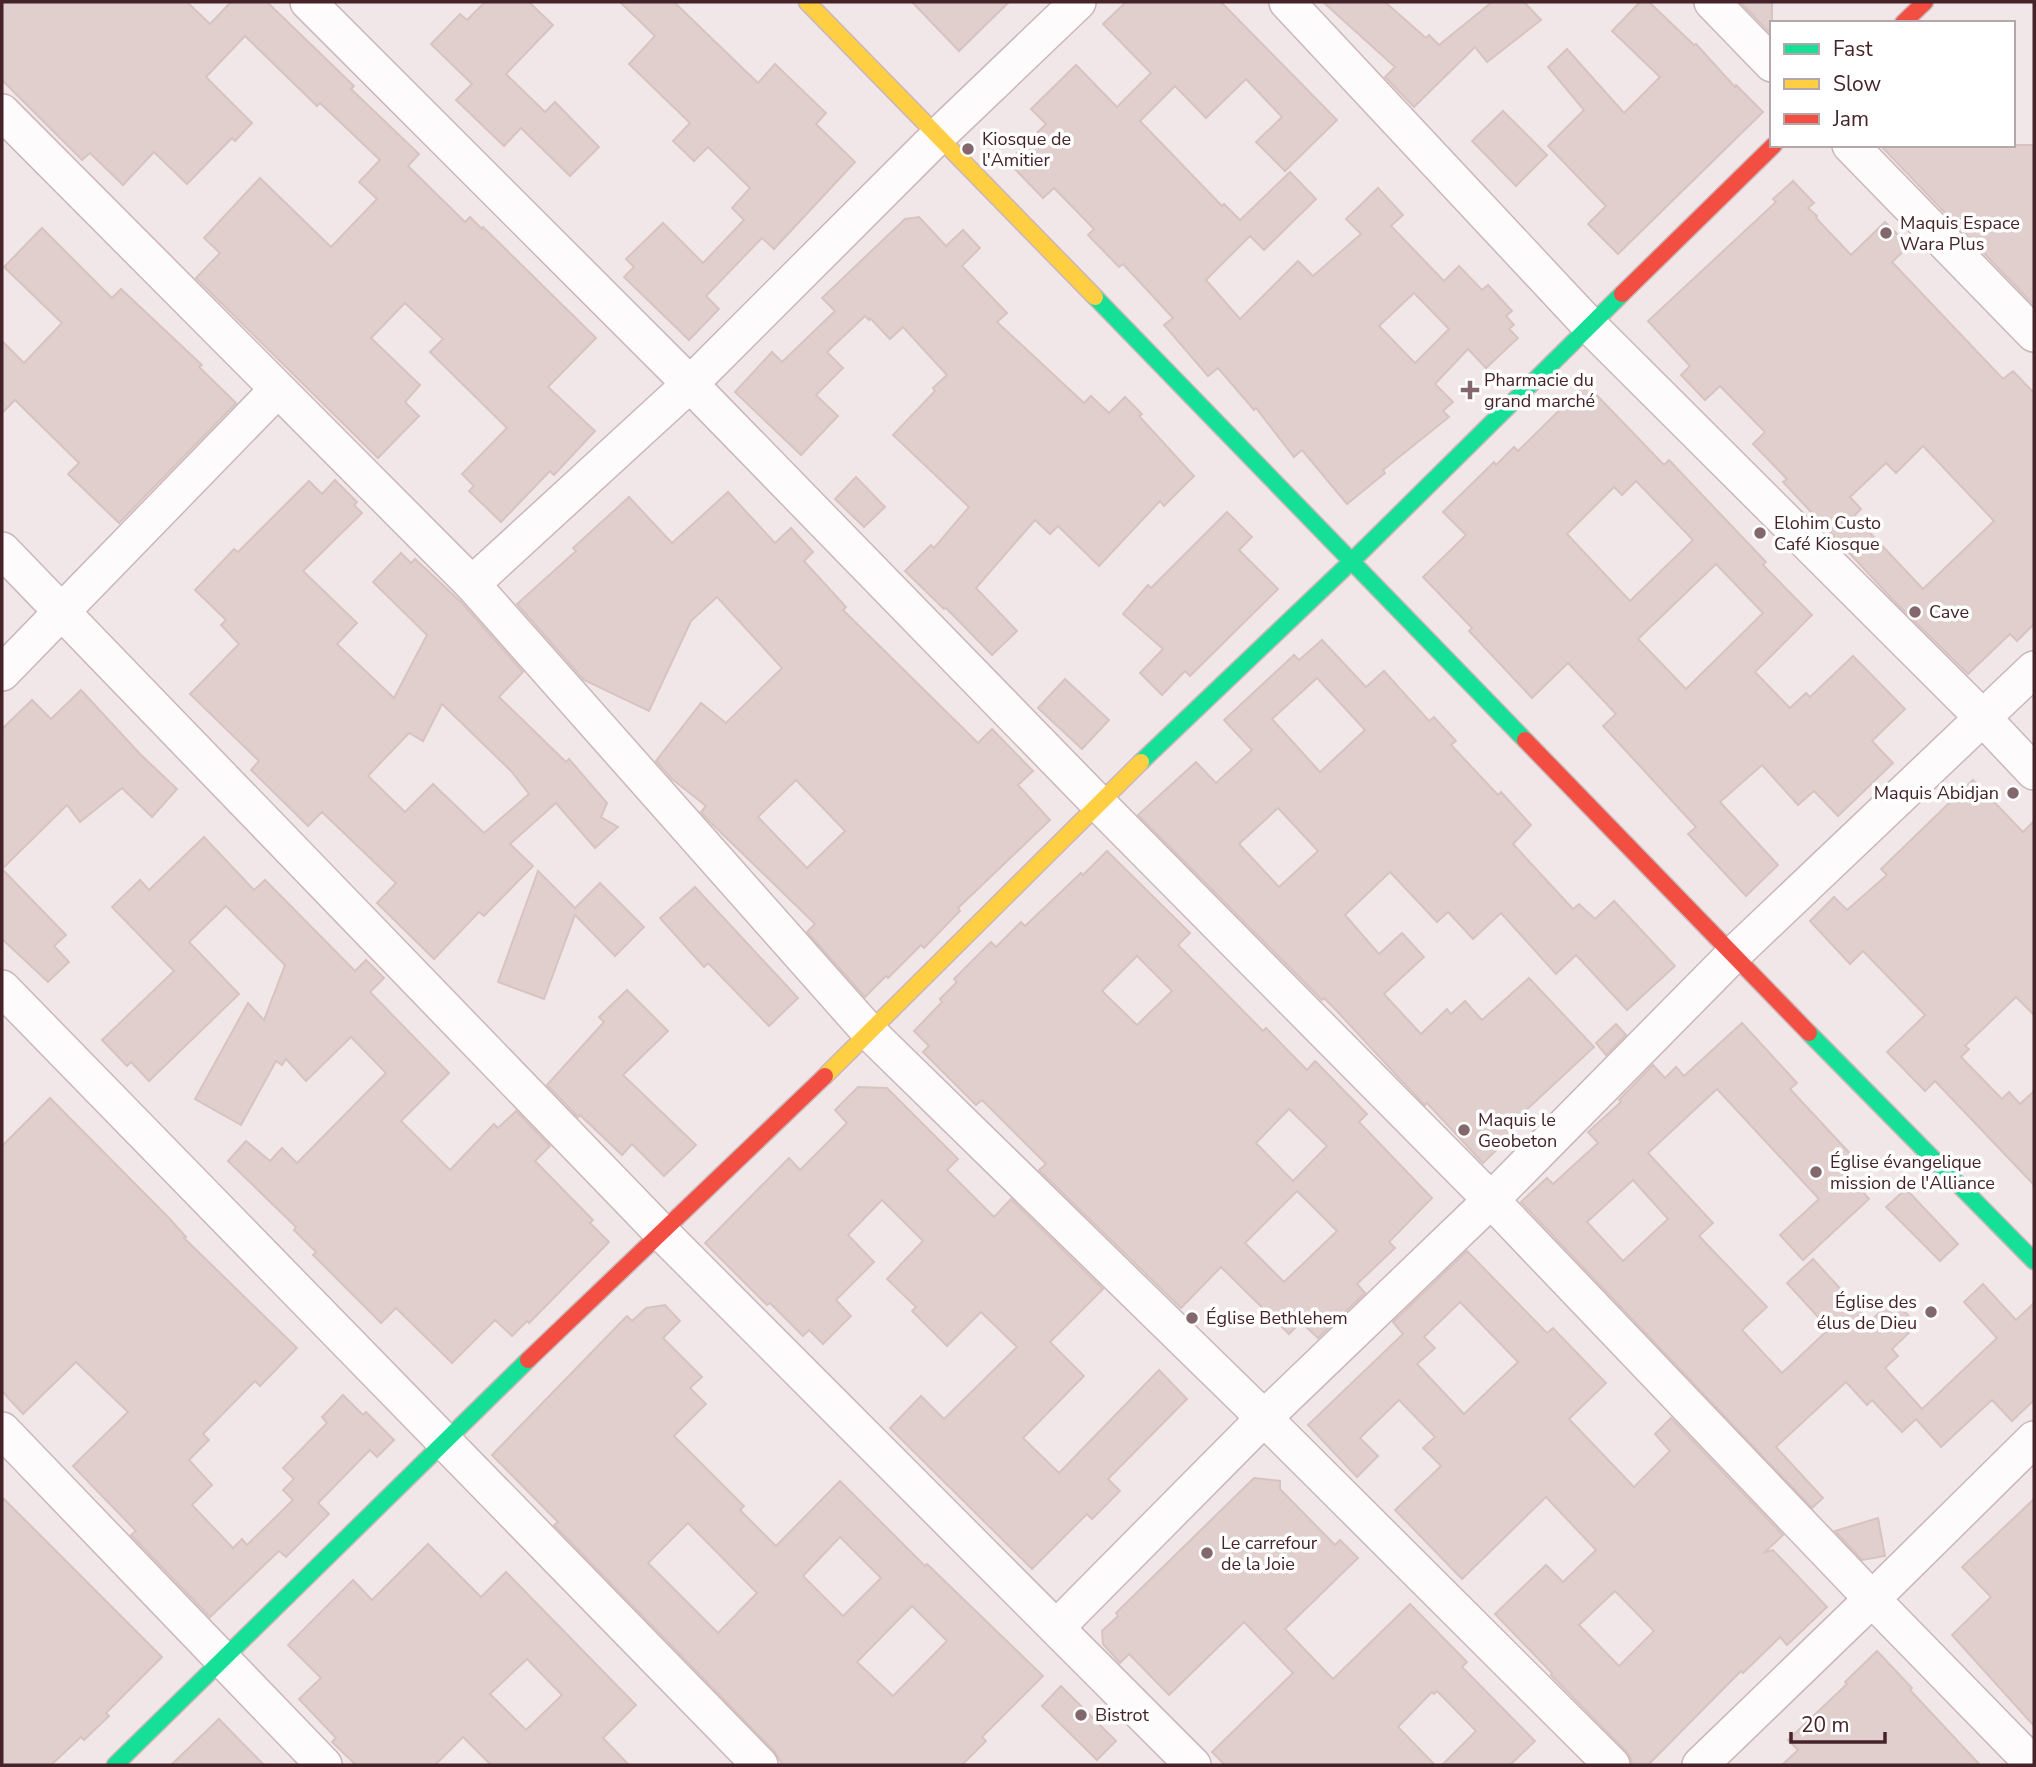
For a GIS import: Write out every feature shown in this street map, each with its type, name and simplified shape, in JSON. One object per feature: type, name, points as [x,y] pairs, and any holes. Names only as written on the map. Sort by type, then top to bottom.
[{"type":"street","points":[[308,2],[691,384],[1098,803],[1492,1200],[2034,1765]]},
{"type":"street","points":[[807,2],[1353,560],[1732,956],[2034,1261]]},
{"type":"street","points":[[472,584],[691,384],[939,135],[1078,2]]},
{"type":"street","points":[[1287,2],[1589,326],[2034,772]]},
{"type":"street","points":[[1712,2],[1770,62]]},
{"type":"street","points":[[1905,21],[1925,2]]},
{"type":"street","points":[[2,112],[472,584],[870,1033],[1264,1418],[1612,1765]]},
{"type":"street","points":[[115,1765],[443,1441],[870,1033],[1098,803],[1353,560],[1772,147]]},
{"type":"street","points":[[1852,147],[2034,334]]},
{"type":"street","points":[[2,673],[277,390]]},
{"type":"street","points":[[2,550],[661,1233],[1193,1765]]},
{"type":"street","points":[[1057,1627],[1264,1418],[1492,1200],[1732,956],[2034,669]]},
{"type":"street","points":[[2,988],[760,1765]]},
{"type":"street","points":[[2,1430],[324,1765]]},
{"type":"street","points":[[1699,1765],[2034,1439]]},
{"type":"building","points":[[2,2],[187,2],[210,24],[231,2],[267,2],[354,86],[351,89],[419,154],[408,166],[465,222],[470,217],[482,229],[483,227],[596,338],[548,387],[595,431],[554,475],[550,471],[501,522],[469,491],[474,486],[462,474],[507,428],[430,352],[443,339],[405,303],[371,338],[420,385],[405,402],[419,416],[378,458],[196,278],[220,253],[204,238],[260,178],[331,247],[377,199],[359,182],[380,160],[320,103],[317,106],[245,36],[206,77],[252,123],[235,141],[232,138],[187,184],[154,152],[123,185],[90,153],[82,160],[2,80]]},
{"type":"building","points":[[485,2],[529,2],[553,25],[506,74],[545,112],[555,102],[599,147],[570,176],[521,128],[504,146],[456,100],[472,84],[431,44],[460,14],[467,20]]},
{"type":"building","points":[[620,2],[674,2],[758,83],[775,64],[826,113],[816,124],[855,162],[774,249],[762,238],[706,296],[719,309],[689,340],[624,277],[634,267],[626,259],[663,223],[703,263],[744,220],[732,208],[750,188],[708,147],[694,161],[673,141],[690,123],[629,64],[655,36]]},
{"type":"building","points":[[912,2],[1009,2],[959,51]]},
{"type":"building","points":[[1126,2],[1221,2],[1337,120],[1285,171],[1256,142],[1282,117],[1246,79],[1206,118],[1175,86],[1140,121],[1222,206],[1224,204],[1240,220],[1290,172],[1316,199],[1264,250],[1250,236],[1206,280],[1240,319],[1298,261],[1313,276],[1361,234],[1346,219],[1378,188],[1403,215],[1391,226],[1444,281],[1459,266],[1482,290],[1488,285],[1512,311],[1506,316],[1514,325],[1509,329],[1518,338],[1486,368],[1468,349],[1435,384],[1453,402],[1443,411],[1449,417],[1383,470],[1385,473],[1347,504],[1302,450],[1294,457],[1256,408],[1254,410],[1218,368],[1208,376],[1164,325],[1173,318],[1123,264],[1119,267],[1088,235],[1094,229],[1054,188],[1043,198],[1008,162],[1046,124],[1031,109],[1076,65],[1117,107],[1151,73],[1103,24]],"holes":[[[1414,293],[1449,329],[1415,363],[1379,326]]]},
{"type":"building","points":[[1323,2],[1385,2],[1426,38],[1429,35],[1439,45],[1492,2],[1524,2],[1541,20],[1487,62],[1475,47],[1414,107],[1385,77],[1395,67]]},
{"type":"building","points":[[1640,2],[1649,2],[1696,44],[1735,87],[1736,85],[1763,112],[1618,254],[1588,224],[1606,206],[1548,146],[1584,110],[1548,67],[1567,49],[1624,113],[1660,77],[1612,31]]},
{"type":"building","points":[[1740,2],[1772,2],[1770,33]]},
{"type":"building","points":[[1503,111],[1547,155],[1516,186],[1472,141]]},
{"type":"building","points":[[2034,145],[2034,305],[1882,147]]},
{"type":"building","points":[[1793,181],[1814,203],[1808,208],[1851,255],[1885,222],[1909,246],[1892,262],[2003,379],[2013,371],[2034,393],[2034,624],[2017,641],[2010,634],[1968,674],[1895,602],[1783,482],[1787,479],[1753,444],[1765,432],[1720,386],[1705,400],[1681,375],[1690,366],[1648,321],[1776,202],[1773,199]],"holes":[[[1923,446],[1994,521],[1923,589],[1854,516],[1861,509],[1850,497],[1886,463],[1896,473]]]},
{"type":"building","points":[[919,217],[946,246],[963,230],[980,248],[962,266],[1007,313],[997,322],[1084,403],[1091,396],[1109,413],[1125,397],[1194,476],[1164,506],[1160,501],[1099,566],[1058,526],[1050,534],[1035,520],[976,588],[1017,631],[992,655],[905,571],[931,545],[934,548],[969,507],[893,435],[947,375],[903,327],[890,339],[865,316],[827,352],[843,368],[816,395],[838,416],[801,455],[735,392],[772,352],[782,362],[835,311],[822,298],[905,219]]},
{"type":"building","points":[[42,228],[112,298],[121,289],[202,365],[199,367],[236,403],[119,523],[68,474],[79,463],[15,400],[2,413],[2,341],[24,363],[62,323],[4,267]]},
{"type":"building","points":[[1586,384],[1664,465],[1669,460],[1766,562],[1763,565],[1812,615],[1755,672],[1790,708],[1806,693],[1810,697],[1853,656],[1905,709],[1872,741],[1893,763],[1838,816],[1814,791],[1798,805],[1762,765],[1720,802],[1778,865],[1746,896],[1688,834],[1696,827],[1603,726],[1616,714],[1568,663],[1532,698],[1469,631],[1472,628],[1423,577],[1466,535],[1443,512],[1494,462],[1496,465],[1514,447],[1518,451]],"holes":[[[1636,481],[1693,540],[1630,601],[1567,534],[1614,487],[1622,495]],[[1716,564],[1763,613],[1686,689],[1638,639]]]},
{"type":"building","points":[[856,477],[885,507],[864,527],[835,499]]},
{"type":"building","points":[[335,480],[357,502],[354,505],[362,513],[303,571],[357,623],[337,644],[394,698],[427,635],[373,582],[401,553],[411,563],[415,559],[462,603],[523,672],[499,697],[566,762],[569,759],[607,803],[601,817],[618,827],[595,848],[556,803],[510,844],[533,866],[484,916],[479,912],[434,959],[377,903],[396,883],[322,812],[308,826],[251,770],[259,761],[190,694],[239,644],[221,625],[226,620],[195,590],[234,549],[238,552],[309,481],[322,494]],"holes":[[[442,704],[511,771],[529,794],[484,833],[433,784],[405,812],[368,776],[409,733],[423,741]]]},
{"type":"building","points":[[728,492],[775,543],[791,528],[813,552],[804,561],[846,607],[843,610],[978,743],[992,729],[1033,771],[1018,785],[1050,820],[958,908],[960,911],[924,948],[921,945],[865,997],[807,932],[815,924],[707,819],[701,812],[706,806],[672,779],[656,761],[701,703],[726,723],[782,668],[717,597],[691,621],[649,711],[584,680],[517,604],[576,551],[573,548],[629,497],[672,543]],"holes":[[[796,780],[845,831],[807,868],[758,817]]]},
{"type":"building","points":[[1227,512],[1252,537],[1239,550],[1278,589],[1190,676],[1185,671],[1162,695],[1140,673],[1163,649],[1123,614],[1148,585],[1151,588]]},
{"type":"building","points":[[1322,640],[1366,687],[1384,671],[1429,721],[1434,717],[1456,741],[1451,745],[1498,795],[1501,792],[1531,825],[1513,844],[1573,909],[1579,904],[1595,919],[1614,901],[1675,966],[1627,1010],[1576,955],[1556,974],[1501,913],[1473,939],[1448,912],[1437,922],[1390,872],[1345,915],[1379,954],[1402,933],[1424,957],[1384,994],[1421,1034],[1447,1009],[1451,1014],[1465,1001],[1482,1020],[1529,978],[1594,1047],[1506,1129],[1512,1135],[1483,1163],[1335,1009],[1324,998],[1322,1000],[1138,815],[1196,762],[1216,783],[1252,750],[1224,720],[1294,655],[1299,660]],"holes":[[[1317,678],[1365,730],[1320,772],[1272,719]],[[1278,808],[1318,851],[1279,887],[1239,844]]]},
{"type":"building","points":[[1065,679],[1109,720],[1082,749],[1038,708]]},
{"type":"building","points":[[81,690],[140,754],[177,789],[152,817],[122,788],[80,822],[67,805],[2,869],[2,729],[32,700],[51,719]]},
{"type":"building","points":[[1973,780],[2023,832],[2034,821],[2034,1015],[2016,997],[1965,1046],[1969,1049],[1961,1057],[2002,1099],[2009,1092],[2020,1104],[2034,1091],[2034,1185],[1935,1081],[1925,1091],[1887,1052],[1925,1015],[1863,951],[1850,964],[1810,921],[1834,897],[1847,910],[1887,875],[1881,869]]},
{"type":"building","points":[[204,837],[254,890],[265,880],[355,971],[366,960],[384,978],[370,992],[449,1073],[401,1121],[450,1170],[494,1124],[498,1128],[516,1111],[550,1146],[535,1161],[593,1220],[590,1223],[609,1242],[529,1323],[527,1321],[512,1336],[495,1320],[452,1363],[396,1308],[381,1323],[313,1255],[316,1252],[294,1230],[296,1227],[228,1161],[246,1141],[270,1161],[282,1148],[297,1163],[386,1073],[351,1037],[306,1081],[286,1059],[282,1065],[276,1061],[241,1125],[195,1099],[248,1003],[264,1020],[285,965],[226,906],[189,942],[239,994],[149,1081],[131,1062],[127,1066],[102,1040],[174,971],[112,907],[140,880],[149,890]]},
{"type":"building","points":[[1107,851],[1190,933],[1178,945],[1263,1031],[1266,1028],[1307,1070],[1315,1061],[1367,1114],[1359,1122],[1432,1198],[1389,1242],[1395,1248],[1357,1284],[1365,1293],[1318,1338],[1301,1322],[1289,1334],[1221,1267],[1181,1308],[1039,1170],[1046,1164],[982,1100],[976,1105],[923,1052],[929,1046],[914,1031],[942,1002],[940,999],[957,982],[954,979],[991,942],[996,947],[1021,922],[1025,926],[1081,873],[1083,875]],"holes":[[[1137,956],[1172,991],[1137,1025],[1102,991]],[[1289,1109],[1327,1146],[1293,1181],[1256,1143]],[[1297,1191],[1337,1231],[1284,1282],[1245,1243]]]},
{"type":"building","points":[[2,869],[66,935],[54,946],[69,962],[48,982],[2,939]]},
{"type":"building","points":[[538,871],[575,908],[600,883],[644,927],[615,956],[575,915],[544,999],[498,982]]},
{"type":"building","points":[[695,887],[798,998],[769,1026],[708,963],[704,967],[660,918]]},
{"type":"building","points":[[627,990],[668,1031],[623,1075],[696,1145],[664,1176],[632,1144],[622,1155],[580,1115],[578,1117],[547,1085],[604,1022],[599,1017]]},
{"type":"building","points":[[1742,1023],[1797,1083],[1790,1089],[1856,1160],[1844,1171],[1869,1199],[1803,1260],[1780,1235],[1819,1199],[1717,1089],[1648,1153],[1713,1223],[1699,1236],[1767,1307],[1742,1330],[1782,1373],[1829,1329],[1787,1283],[1813,1259],[1870,1321],[1894,1300],[1917,1325],[1892,1349],[1898,1356],[1885,1368],[1922,1409],[1997,1338],[1964,1302],[1983,1284],[2016,1320],[2034,1303],[2034,1400],[2012,1421],[1992,1400],[1941,1447],[1916,1419],[1902,1432],[1872,1400],[1867,1405],[1846,1382],[1776,1447],[1823,1498],[1812,1508],[1521,1202],[1547,1178],[1553,1184],[1598,1143],[1588,1132],[1621,1102],[1619,1100],[1653,1065],[1665,1078],[1676,1067],[1684,1076]],"holes":[[[1633,1180],[1668,1219],[1623,1261],[1587,1222]]]},
{"type":"building","points":[[1616,1024],[1626,1035],[1606,1055],[1596,1043]]},
{"type":"building","points":[[858,1087],[887,1088],[958,1159],[947,1170],[994,1217],[1011,1199],[1103,1289],[1050,1342],[1084,1376],[1023,1438],[1059,1473],[1159,1370],[1187,1399],[1108,1479],[1120,1491],[1092,1519],[1087,1514],[1032,1569],[890,1428],[921,1396],[944,1419],[1017,1347],[981,1312],[947,1346],[912,1311],[916,1307],[887,1279],[923,1241],[882,1200],[848,1235],[874,1262],[836,1300],[851,1316],[823,1344],[809,1330],[803,1336],[770,1303],[767,1305],[705,1243],[789,1158],[800,1170],[847,1123],[835,1110]]},
{"type":"building","points":[[50,1098],[169,1218],[186,1237],[184,1238],[297,1348],[260,1386],[255,1381],[203,1434],[209,1440],[189,1460],[212,1485],[192,1505],[233,1548],[242,1539],[247,1545],[293,1500],[283,1490],[294,1479],[283,1468],[327,1423],[322,1417],[343,1395],[363,1415],[366,1412],[394,1440],[377,1457],[370,1450],[318,1503],[329,1514],[286,1557],[279,1551],[210,1617],[131,1535],[136,1531],[73,1466],[128,1412],[76,1362],[23,1414],[2,1391],[2,1146]]},
{"type":"building","points":[[1906,1189],[1958,1244],[1940,1261],[1886,1207]]},
{"type":"building","points":[[1467,1251],[1547,1333],[1553,1328],[1606,1383],[1569,1419],[1634,1487],[1670,1451],[1655,1434],[1671,1418],[1783,1535],[1765,1552],[1773,1550],[1827,1607],[1787,1645],[1780,1637],[1743,1673],[1741,1671],[1648,1765],[1632,1765],[1626,1751],[1495,1614],[1546,1565],[1563,1582],[1596,1550],[1546,1497],[1462,1579],[1395,1510],[1441,1466],[1423,1448],[1435,1437],[1399,1400],[1360,1438],[1378,1456],[1357,1477],[1308,1425],[1403,1334],[1393,1322]],"holes":[[[1460,1302],[1518,1362],[1464,1414],[1417,1364],[1435,1348],[1424,1337]],[[1615,1591],[1654,1631],[1619,1666],[1579,1625]]]},
{"type":"building","points":[[665,1305],[680,1321],[663,1338],[702,1377],[690,1388],[706,1404],[674,1436],[744,1506],[740,1510],[776,1546],[840,1481],[925,1566],[927,1564],[1043,1676],[982,1737],[986,1741],[962,1765],[783,1765],[774,1751],[554,1525],[558,1522],[492,1455],[627,1316],[632,1321],[646,1308]],"holes":[[[688,1523],[757,1593],[718,1633],[648,1563]],[[840,1537],[881,1578],[843,1616],[803,1576]],[[912,1606],[947,1641],[893,1696],[857,1662]]]},
{"type":"building","points":[[1254,1478],[1280,1481],[1280,1489],[1335,1545],[1340,1540],[1358,1558],[1285,1629],[1333,1679],[1410,1604],[1467,1662],[1462,1667],[1535,1741],[1510,1765],[1442,1765],[1476,1731],[1437,1691],[1434,1694],[1432,1692],[1398,1727],[1435,1765],[1225,1765],[1212,1752],[1293,1673],[1244,1622],[1169,1695],[1129,1654],[1120,1663],[1103,1644],[1102,1631],[1118,1616],[1116,1613]]},
{"type":"building","points":[[2,1497],[162,1657],[106,1713],[109,1716],[84,1740],[81,1737],[51,1765],[2,1765]]},
{"type":"building","points":[[2034,1499],[2034,1726],[1952,1635],[1991,1597],[1962,1567]]},
{"type":"building","points":[[1878,1518],[1885,1556],[1862,1560],[1835,1531]]},
{"type":"building","points":[[428,1544],[481,1597],[506,1572],[636,1705],[603,1738],[629,1765],[491,1765],[463,1737],[435,1765],[356,1765],[332,1742],[336,1738],[299,1699],[321,1678],[288,1645],[353,1580],[372,1600]],"holes":[[[527,1659],[562,1695],[526,1730],[490,1694]]]},
{"type":"building","points":[[1877,1651],[1980,1765],[1782,1765],[1798,1750],[1788,1740],[1847,1684],[1845,1682]]},
{"type":"building","points":[[1061,1686],[1116,1741],[1097,1760],[1042,1706]]},
{"type":"building","points":[[219,1719],[264,1765],[171,1765]]},
{"type":"traffic: fast","points":[[1141,762],[1353,560],[1622,294]]},
{"type":"traffic: fast","points":[[1095,297],[1525,740]]},
{"type":"traffic: fast","points":[[1809,1033],[2034,1261]]},
{"type":"traffic: fast","points":[[115,1765],[528,1360]]},
{"type":"traffic: slow","points":[[807,2],[1095,297]]},
{"type":"traffic: slow","points":[[825,1076],[1141,762]]},
{"type":"traffic: jam","points":[[1905,21],[1925,2]]},
{"type":"traffic: jam","points":[[1622,294],[1772,147]]},
{"type":"traffic: jam","points":[[1525,740],[1809,1033]]},
{"type":"traffic: jam","points":[[528,1360],[825,1076]]},
{"type":"place","name":"Kiosque de l'Amitier","points":[[968,149]]},
{"type":"place","name":"Maquis Espace Wara Plus","points":[[1886,233]]},
{"type":"place","name":"Pharmacie du grand marché","points":[[1470,390]]},
{"type":"place","name":"Elohim Custo Café Kiosque","points":[[1760,533]]},
{"type":"place","name":"Cave","points":[[1915,612]]},
{"type":"place","name":"Maquis Abidjan","points":[[2013,793]]},
{"type":"place","name":"Maquis le Geobeton","points":[[1464,1130]]},
{"type":"place","name":"Église évangelique mission de l'Alliance","points":[[1816,1172]]},
{"type":"place","name":"Église des élus de Dieu","points":[[1931,1312]]},
{"type":"place","name":"Église Bethlehem","points":[[1192,1318]]},
{"type":"place","name":"Le carrefour de la Joie","points":[[1207,1553]]},
{"type":"place","name":"Bistrot","points":[[1081,1715]]}]
